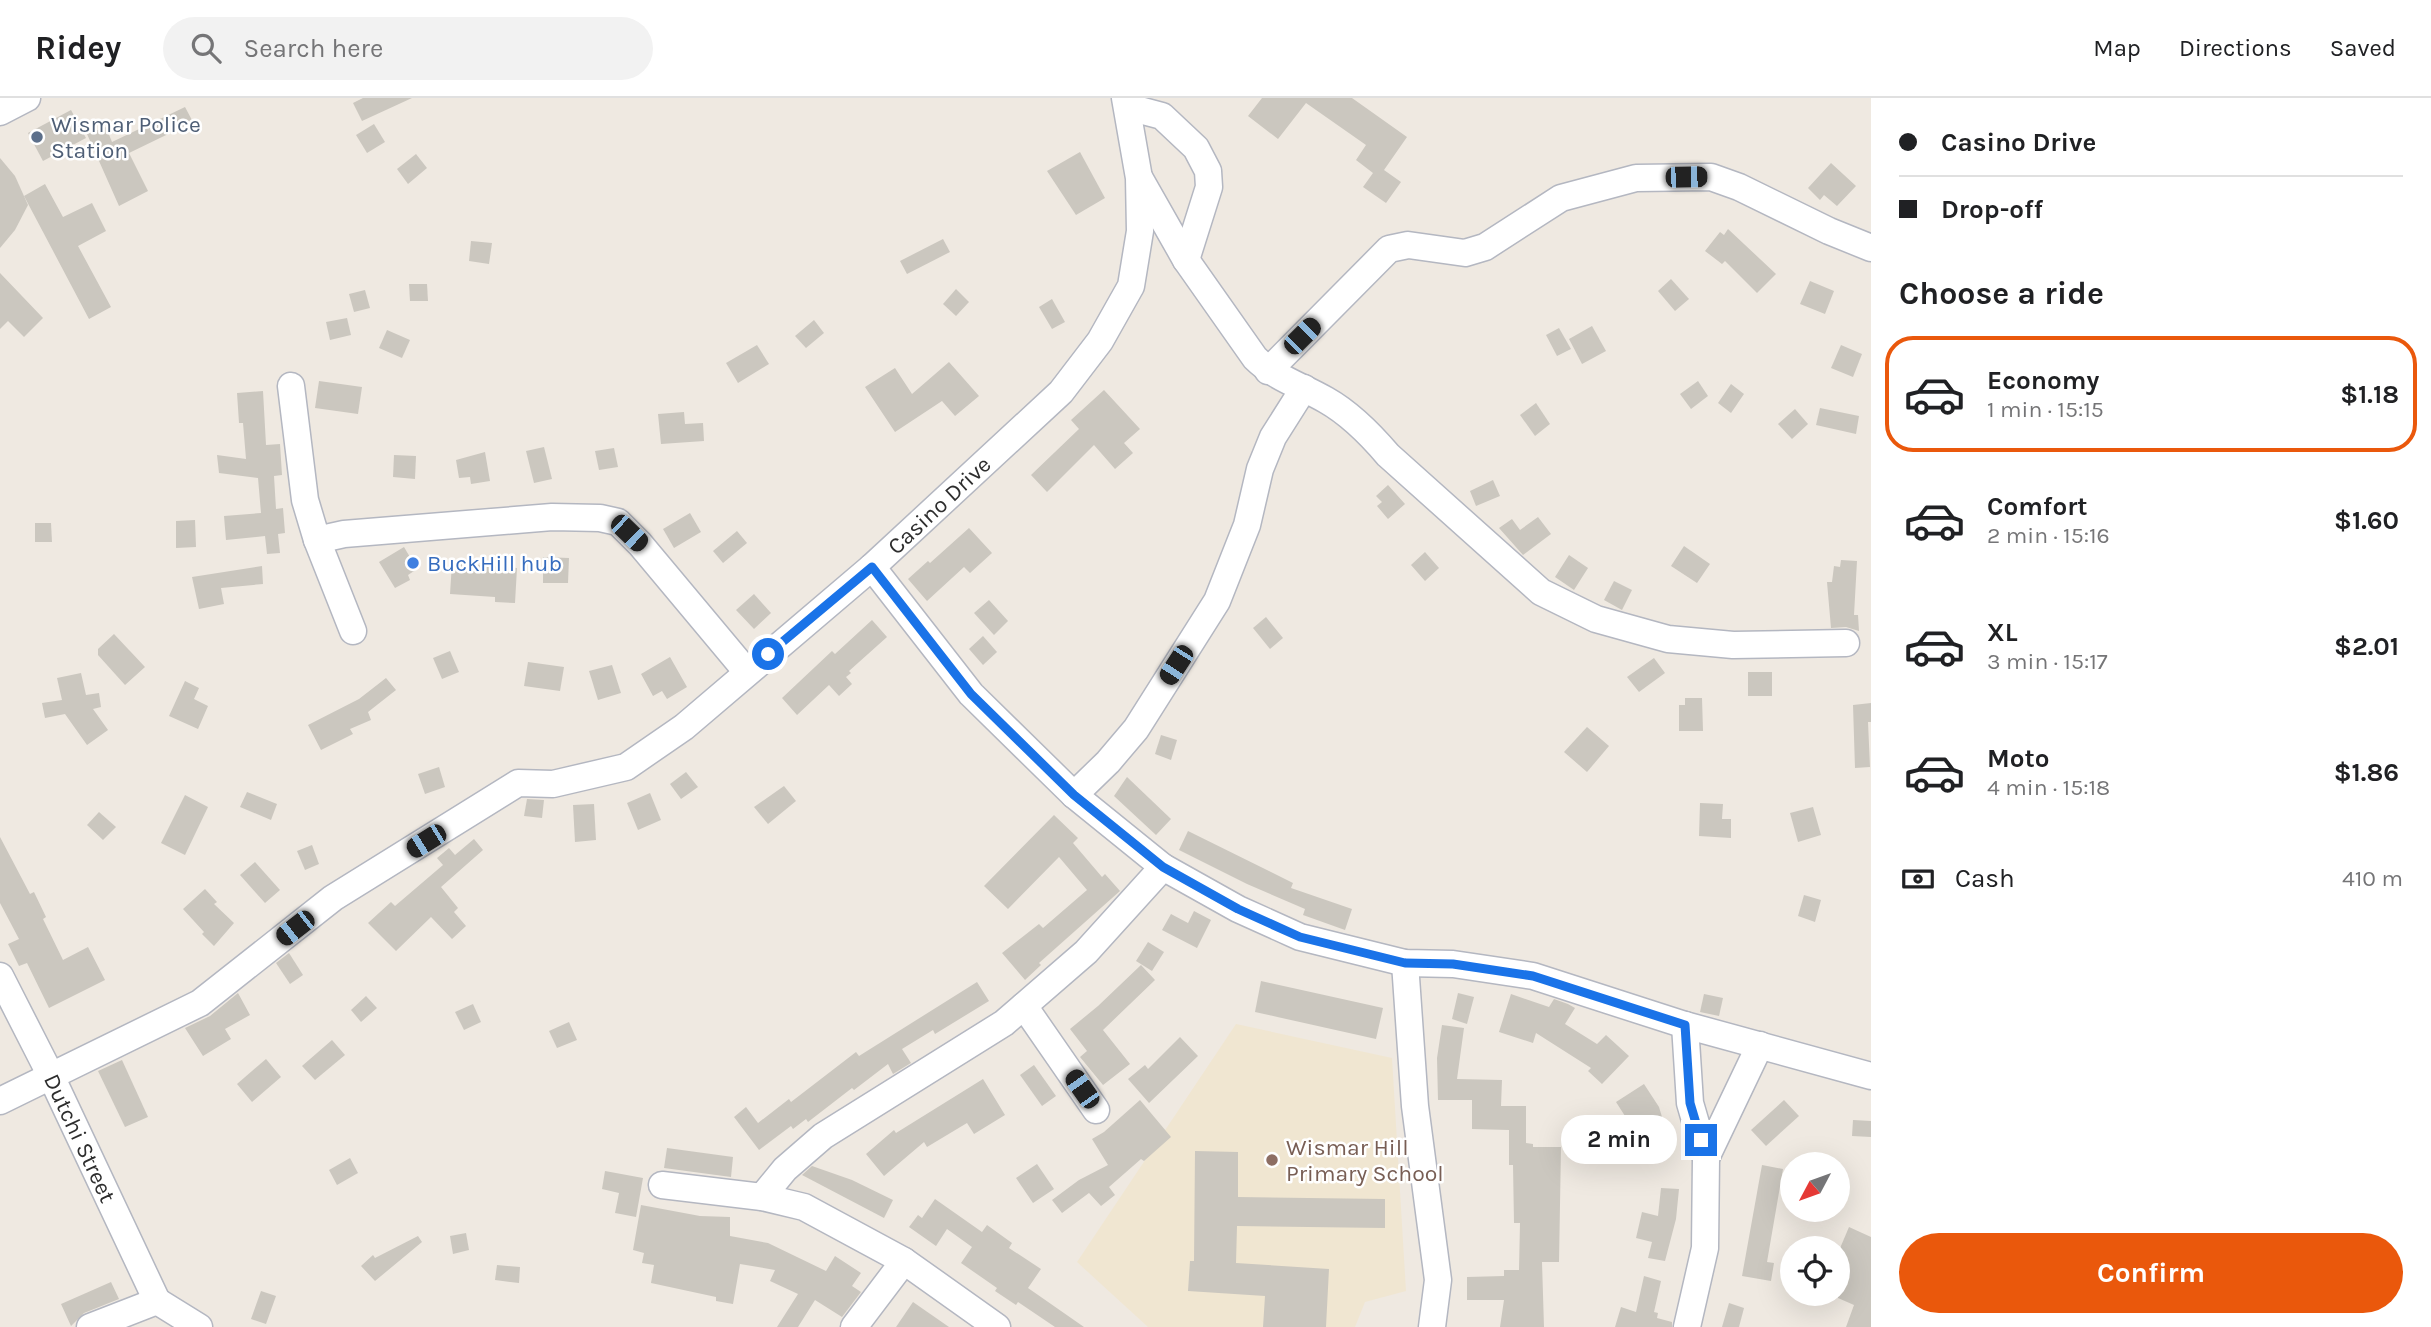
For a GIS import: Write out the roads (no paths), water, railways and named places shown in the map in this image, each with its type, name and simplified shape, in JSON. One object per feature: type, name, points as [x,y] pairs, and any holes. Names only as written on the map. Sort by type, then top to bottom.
[{"type":"street","points":[[0,112],[27,98]]},
{"type":"street","points":[[1126,102],[1162,116],[1196,148],[1208,171],[1209,187],[1186,260]]},
{"type":"street","name":"Casino Drive","points":[[0,1101],[200,1003],[333,898],[518,783],[553,784],[626,767],[684,727],[872,567],[1061,393],[1100,341],[1131,286],[1140,231],[1139,178],[1126,102]]},
{"type":"street","points":[[1268,371],[1389,248],[1408,245],[1465,253],[1485,247],[1561,198],[1636,178],[1711,177],[1739,187],[1829,231],[1871,248]]},
{"type":"street","points":[[1139,178],[1186,260],[1255,358],[1268,371],[1329,401],[1373,437],[1388,455],[1541,592],[1596,619],[1668,639],[1733,645],[1846,643]]},
{"type":"street","points":[[291,386],[305,500],[317,540],[354,631]]},
{"type":"street","points":[[1074,795],[1108,762],[1136,729],[1217,601],[1247,525],[1260,469],[1273,437],[1304,388]]},
{"type":"street","points":[[317,540],[344,534],[552,517],[600,518],[618,522],[640,544],[747,672]]},
{"type":"street","points":[[872,567],[971,694],[1050,773],[1163,867],[1238,909],[1300,937],[1405,963],[1453,964],[1533,976],[1685,1025],[1871,1076]]},
{"type":"street","points":[[762,1197],[785,1169],[823,1136],[1004,1023],[1086,952],[1163,867]]},
{"type":"street","points":[[1405,963],[1415,1106],[1438,1280],[1432,1327]]},
{"type":"street","name":"Dutchi Street","points":[[0,976],[51,1076],[157,1301]]},
{"type":"street","points":[[1024,1006],[1096,1110]]},
{"type":"street","points":[[1685,1025],[1690,1103],[1706,1158],[1705,1248],[1687,1327]]},
{"type":"street","points":[[1706,1158],[1760,1045]]},
{"type":"street","points":[[662,1185],[762,1197],[804,1207],[904,1261],[997,1327]]},
{"type":"street","points":[[854,1327],[904,1261]]},
{"type":"street","points":[[90,1327],[157,1301],[199,1327]]},
{"type":"place","name":"Wismar Police Station","points":[[37,137]]},
{"type":"place","name":"BuckHill hub","points":[[413,563]]},
{"type":"place","name":"Wismar Hill Primary School","points":[[1272,1160]]}]
